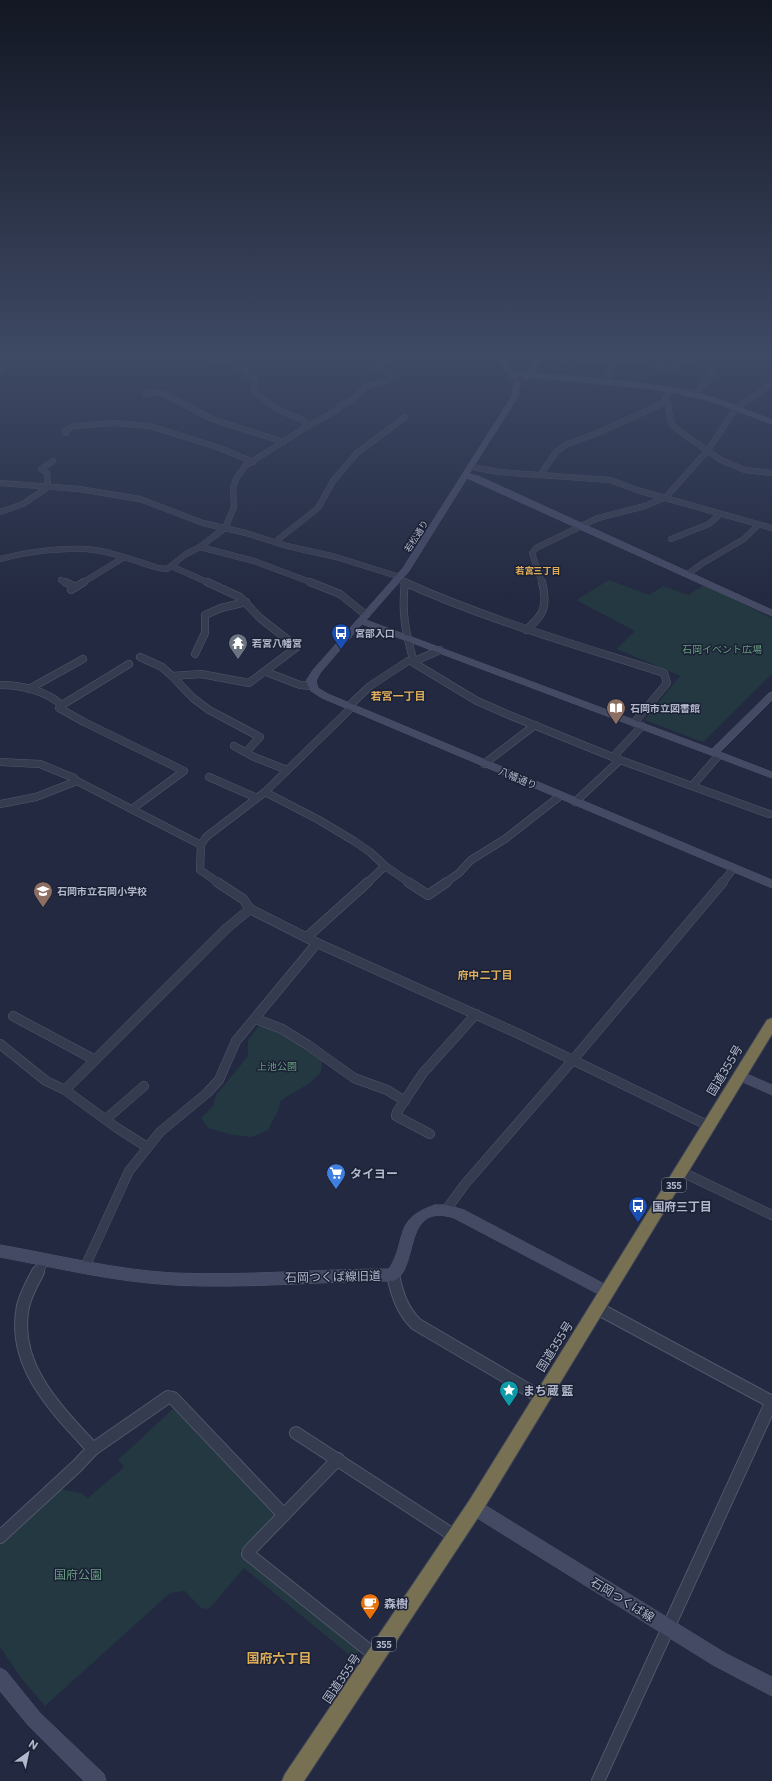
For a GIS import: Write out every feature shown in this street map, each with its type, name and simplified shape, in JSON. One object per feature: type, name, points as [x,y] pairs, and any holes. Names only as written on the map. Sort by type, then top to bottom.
[{"type":"highway","name":"国道355号","points":[[292,1781],[475,1507],[682,1172],[772,1023]]},
{"type":"street","points":[[182,436],[220,448],[253,462]]},
{"type":"street","points":[[266,436],[284,442]]},
{"type":"street","points":[[0,559],[16,554],[80,548],[97,550],[158,568],[167,569],[186,554],[200,547],[224,528],[234,507],[233,488],[236,479],[245,466],[293,436]]},
{"type":"street","points":[[275,542],[318,508],[333,481],[357,453],[380,436]]},
{"type":"street","name":"若松通り","points":[[312,686],[311,681],[316,672],[364,618],[401,580],[491,436]]},
{"type":"street","points":[[541,474],[556,452],[567,444],[589,436]]},
{"type":"street","points":[[687,436],[721,460],[738,468],[772,473]]},
{"type":"street","points":[[526,630],[543,613],[545,599],[544,587],[532,553],[536,548],[598,518],[645,506],[666,497],[708,450],[717,436]]},
{"type":"street","points":[[48,487],[47,473],[41,469],[53,461]]},
{"type":"street","points":[[472,467],[499,472],[610,480],[640,491],[666,497],[772,528]]},
{"type":"street","points":[[466,476],[475,478],[772,613]]},
{"type":"street","points":[[0,483],[111,493],[140,499],[184,516],[224,528],[336,557],[401,580],[451,602],[526,630],[664,673],[667,683],[617,759],[575,802]]},
{"type":"street","points":[[0,512],[23,504],[48,487]]},
{"type":"street","points":[[671,539],[709,524],[720,514]]},
{"type":"street","points":[[688,574],[744,539],[758,525]]},
{"type":"street","points":[[200,547],[254,561],[321,586],[340,594],[364,618],[407,638],[772,775]]},
{"type":"street","points":[[61,580],[74,588],[124,558]]},
{"type":"street","points":[[171,566],[235,594],[246,602],[260,618],[297,647],[249,684],[202,673],[188,673],[172,676]]},
{"type":"street","points":[[401,580],[404,626],[412,660],[414,663],[438,679],[477,701],[535,726],[617,759],[769,814]]},
{"type":"street","points":[[195,654],[205,633],[206,614],[221,608],[246,602]]},
{"type":"street","points":[[440,650],[417,660],[408,661],[370,686],[351,704],[351,708],[265,792],[206,837],[200,845],[200,870],[243,899],[250,909],[317,943],[476,1014],[709,1126]]},
{"type":"street","points":[[140,657],[162,667],[193,698],[209,710],[260,737],[246,752]]},
{"type":"street","points":[[29,690],[83,659]]},
{"type":"street","points":[[62,705],[129,664]]},
{"type":"street","name":"八幡通り","points":[[266,672],[300,685],[312,686],[319,693],[351,708],[772,884]]},
{"type":"street","points":[[0,685],[10,684],[29,690],[53,698],[62,705]]},
{"type":"street","points":[[692,786],[716,754],[770,699]]},
{"type":"street","points":[[62,705],[60,708],[84,722],[184,770],[132,809]]},
{"type":"street","points":[[484,764],[535,726]]},
{"type":"street","points":[[234,746],[287,770]]},
{"type":"street","points":[[0,762],[40,764],[74,778],[77,781],[200,845]]},
{"type":"street","points":[[209,777],[257,798]]},
{"type":"street","points":[[0,804],[36,797],[77,781]]},
{"type":"street","points":[[265,792],[319,820],[354,841],[370,852],[385,866],[428,895],[459,873],[471,860],[483,854],[505,839],[560,796]]},
{"type":"street","points":[[307,937],[385,866]]},
{"type":"street","points":[[446,1210],[465,1184],[572,1061],[734,868]]},
{"type":"street","points":[[65,1090],[222,933],[250,909]]},
{"type":"street","points":[[85,1267],[122,1183],[129,1171],[160,1132],[219,1080],[236,1041],[256,1019],[317,943]]},
{"type":"street","points":[[430,1134],[396,1116],[397,1112],[423,1073],[476,1014]]},
{"type":"street","points":[[13,1016],[95,1060]]},
{"type":"street","points":[[256,1019],[282,1029],[308,1045],[354,1078],[387,1090],[405,1101]]},
{"type":"street","points":[[0,1044],[46,1081],[65,1090],[147,1147]]},
{"type":"street","points":[[740,1076],[772,1090]]},
{"type":"street","points":[[106,1119],[144,1086]]},
{"type":"street","points":[[682,1172],[772,1215]]},
{"type":"street","name":"石岡つくば線旧道","points":[[0,1251],[129,1275],[181,1279],[349,1274],[393,1276],[397,1270],[407,1238],[415,1220],[425,1213],[446,1210],[459,1214],[607,1292]]},
{"type":"street","points":[[45,1259],[24,1305],[20,1331],[24,1354],[38,1385],[93,1449]]},
{"type":"street","points":[[393,1276],[396,1291],[408,1317],[416,1324],[542,1398]]},
{"type":"street","points":[[597,1308],[772,1401],[598,1781]]},
{"type":"street","points":[[0,1537],[72,1471],[93,1449],[164,1398],[170,1397],[284,1515]]},
{"type":"street","points":[[296,1433],[456,1537]]},
{"type":"street","points":[[338,1459],[249,1551],[248,1554],[376,1656]]},
{"type":"street","name":"石岡つくば線","points":[[475,1507],[719,1659],[772,1687]]},
{"type":"street","points":[[0,1677],[34,1719],[97,1781]]},
{"type":"green space","name":"石岡イベント広場","points":[[609,580],[649,595],[664,586],[688,595],[704,585],[772,618],[772,674],[703,742],[644,720],[680,676],[617,649],[635,631],[576,600]]},
{"type":"green space","name":"上池公園","points":[[260,1024],[284,1035],[322,1059],[321,1073],[307,1085],[281,1100],[278,1111],[268,1130],[252,1137],[233,1135],[208,1128],[201,1118],[213,1106],[216,1095],[248,1056],[248,1040]]},
{"type":"green space","name":"国府公園","points":[[175,1407],[276,1511],[276,1517],[240,1552],[360,1650],[354,1659],[244,1568],[209,1609],[201,1608],[185,1591],[170,1593],[45,1706],[21,1678],[0,1647],[0,1542],[59,1489],[81,1493],[88,1498],[124,1467],[118,1460]]},
{"type":"place","name":"宮部入口","points":[[341,650]]},
{"type":"place","name":"若宮八幡宮","points":[[238,660]]},
{"type":"place","name":"石岡市立図書館","points":[[616,725]]},
{"type":"place","name":"石岡市立石岡小学校","points":[[43,908]]},
{"type":"place","name":"タイヨー","points":[[336,1190]]},
{"type":"place","name":"国府三丁目","points":[[638,1223]]},
{"type":"place","name":"まち蔵 藍","points":[[509,1407]]},
{"type":"place","name":"森樹","points":[[370,1620]]},
{"type":"district","name":"若宮三丁目","points":[[538,570]]},
{"type":"district","name":"若宮一丁目","points":[[398,695]]},
{"type":"district","name":"府中二丁目","points":[[485,974]]},
{"type":"district","name":"国府六丁目","points":[[279,1658]]}]
